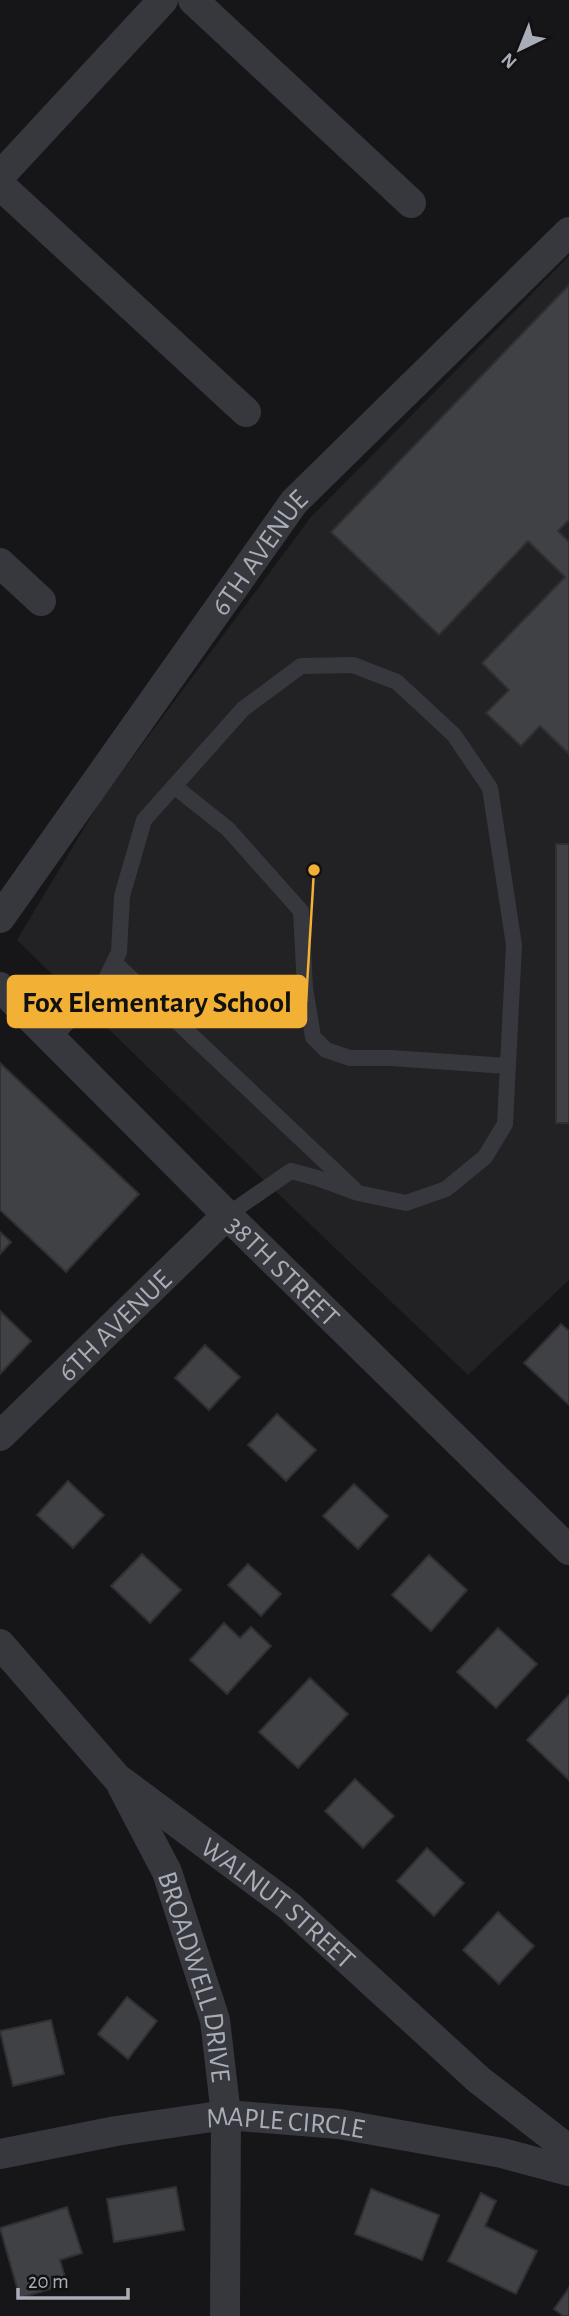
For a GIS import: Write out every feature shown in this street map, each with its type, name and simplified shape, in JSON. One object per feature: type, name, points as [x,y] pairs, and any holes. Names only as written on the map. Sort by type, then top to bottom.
[{"type":"street","points":[[0,176],[163,0]]},
{"type":"street","points":[[192,0],[411,203]]},
{"type":"street","points":[[0,185],[246,412]]},
{"type":"street","name":"6TH AVENUE","points":[[0,918],[294,502],[569,232]]},
{"type":"street","points":[[0,564],[41,601]]},
{"type":"street","name":"38TH STREET","points":[[0,987],[227,1215],[569,1550]]},
{"type":"street","name":"6TH AVENUE","points":[[0,1436],[227,1215]]},
{"type":"street","name":"WALNUT STREET","points":[[0,1644],[117,1778],[288,1905],[479,2080],[569,2150]]},
{"type":"street","name":"BROADWELL DRIVE","points":[[117,1778],[167,1872],[215,2020],[226,2115],[225,2316]]},
{"type":"street","name":"MAPLE CIRCLE","points":[[0,2154],[116,2131],[226,2115],[339,2124],[502,2153],[569,2171]]},
{"type":"lane","points":[[52,1039],[103,985],[119,952],[122,896],[144,820],[243,709],[301,666],[353,665],[397,682],[454,735],[490,788],[514,946],[505,1124],[485,1157],[446,1189],[406,1203],[358,1193],[291,1171],[227,1215]]},
{"type":"lane","points":[[174,786],[228,829],[301,911],[305,988],[313,1037],[326,1050],[350,1058],[508,1066]]},
{"type":"lane","points":[[114,962],[358,1193]]},
{"type":"shaded area","points":[[569,256],[569,1280],[468,1375],[17,940],[101,800],[311,517]]},
{"type":"building","points":[[569,285],[569,520],[558,531],[569,542],[569,754],[540,726],[521,746],[486,713],[509,690],[482,663],[565,577],[528,541],[439,635],[331,532]]},
{"type":"building","points":[[556,844],[569,844],[569,1123],[556,1123]]},
{"type":"building","points":[[0,1063],[139,1194],[66,1272],[0,1210]]},
{"type":"building","points":[[0,1232],[11,1242],[0,1254]]},
{"type":"building","points":[[0,1311],[31,1341],[0,1374]]},
{"type":"building","points":[[561,1324],[569,1331],[569,1405],[524,1363]]},
{"type":"building","points":[[205,1345],[240,1377],[209,1410],[175,1378]]},
{"type":"building","points":[[277,1414],[316,1450],[286,1481],[248,1445]]},
{"type":"building","points":[[68,1481],[104,1515],[73,1548],[37,1515]]},
{"type":"building","points":[[354,1484],[388,1516],[358,1549],[323,1516]]},
{"type":"building","points":[[142,1554],[181,1590],[150,1623],[111,1586]]},
{"type":"building","points":[[429,1555],[467,1590],[431,1631],[392,1595]]},
{"type":"building","points":[[248,1564],[281,1594],[261,1616],[228,1585]]},
{"type":"building","points":[[224,1623],[240,1638],[251,1627],[271,1646],[227,1694],[190,1660]]},
{"type":"building","points":[[498,1628],[537,1664],[496,1708],[457,1672]]},
{"type":"building","points":[[310,1678],[348,1714],[298,1768],[259,1732]]},
{"type":"building","points":[[568,1696],[569,1698],[569,1780],[527,1740]]},
{"type":"building","points":[[355,1779],[394,1816],[363,1848],[325,1811]]},
{"type":"building","points":[[427,1848],[464,1883],[434,1916],[397,1881]]},
{"type":"building","points":[[498,1912],[534,1946],[499,1984],[463,1950]]},
{"type":"building","points":[[127,1997],[157,2021],[128,2059],[98,2034]]},
{"type":"building","points":[[51,2020],[64,2074],[13,2086],[0,2031]]},
{"type":"building","points":[[176,2187],[184,2230],[114,2242],[107,2199]]},
{"type":"building","points":[[371,2189],[439,2215],[422,2260],[355,2234]]},
{"type":"building","points":[[481,2193],[496,2201],[485,2226],[537,2251],[516,2294],[448,2261]]},
{"type":"building","points":[[67,2207],[82,2253],[60,2260],[67,2284],[20,2298],[0,2228]]},
{"type":"building","points":[[569,2288],[569,2316],[563,2316],[554,2309]]},
{"type":"place","name":"Fox Elementary School","points":[[314,870]]}]
